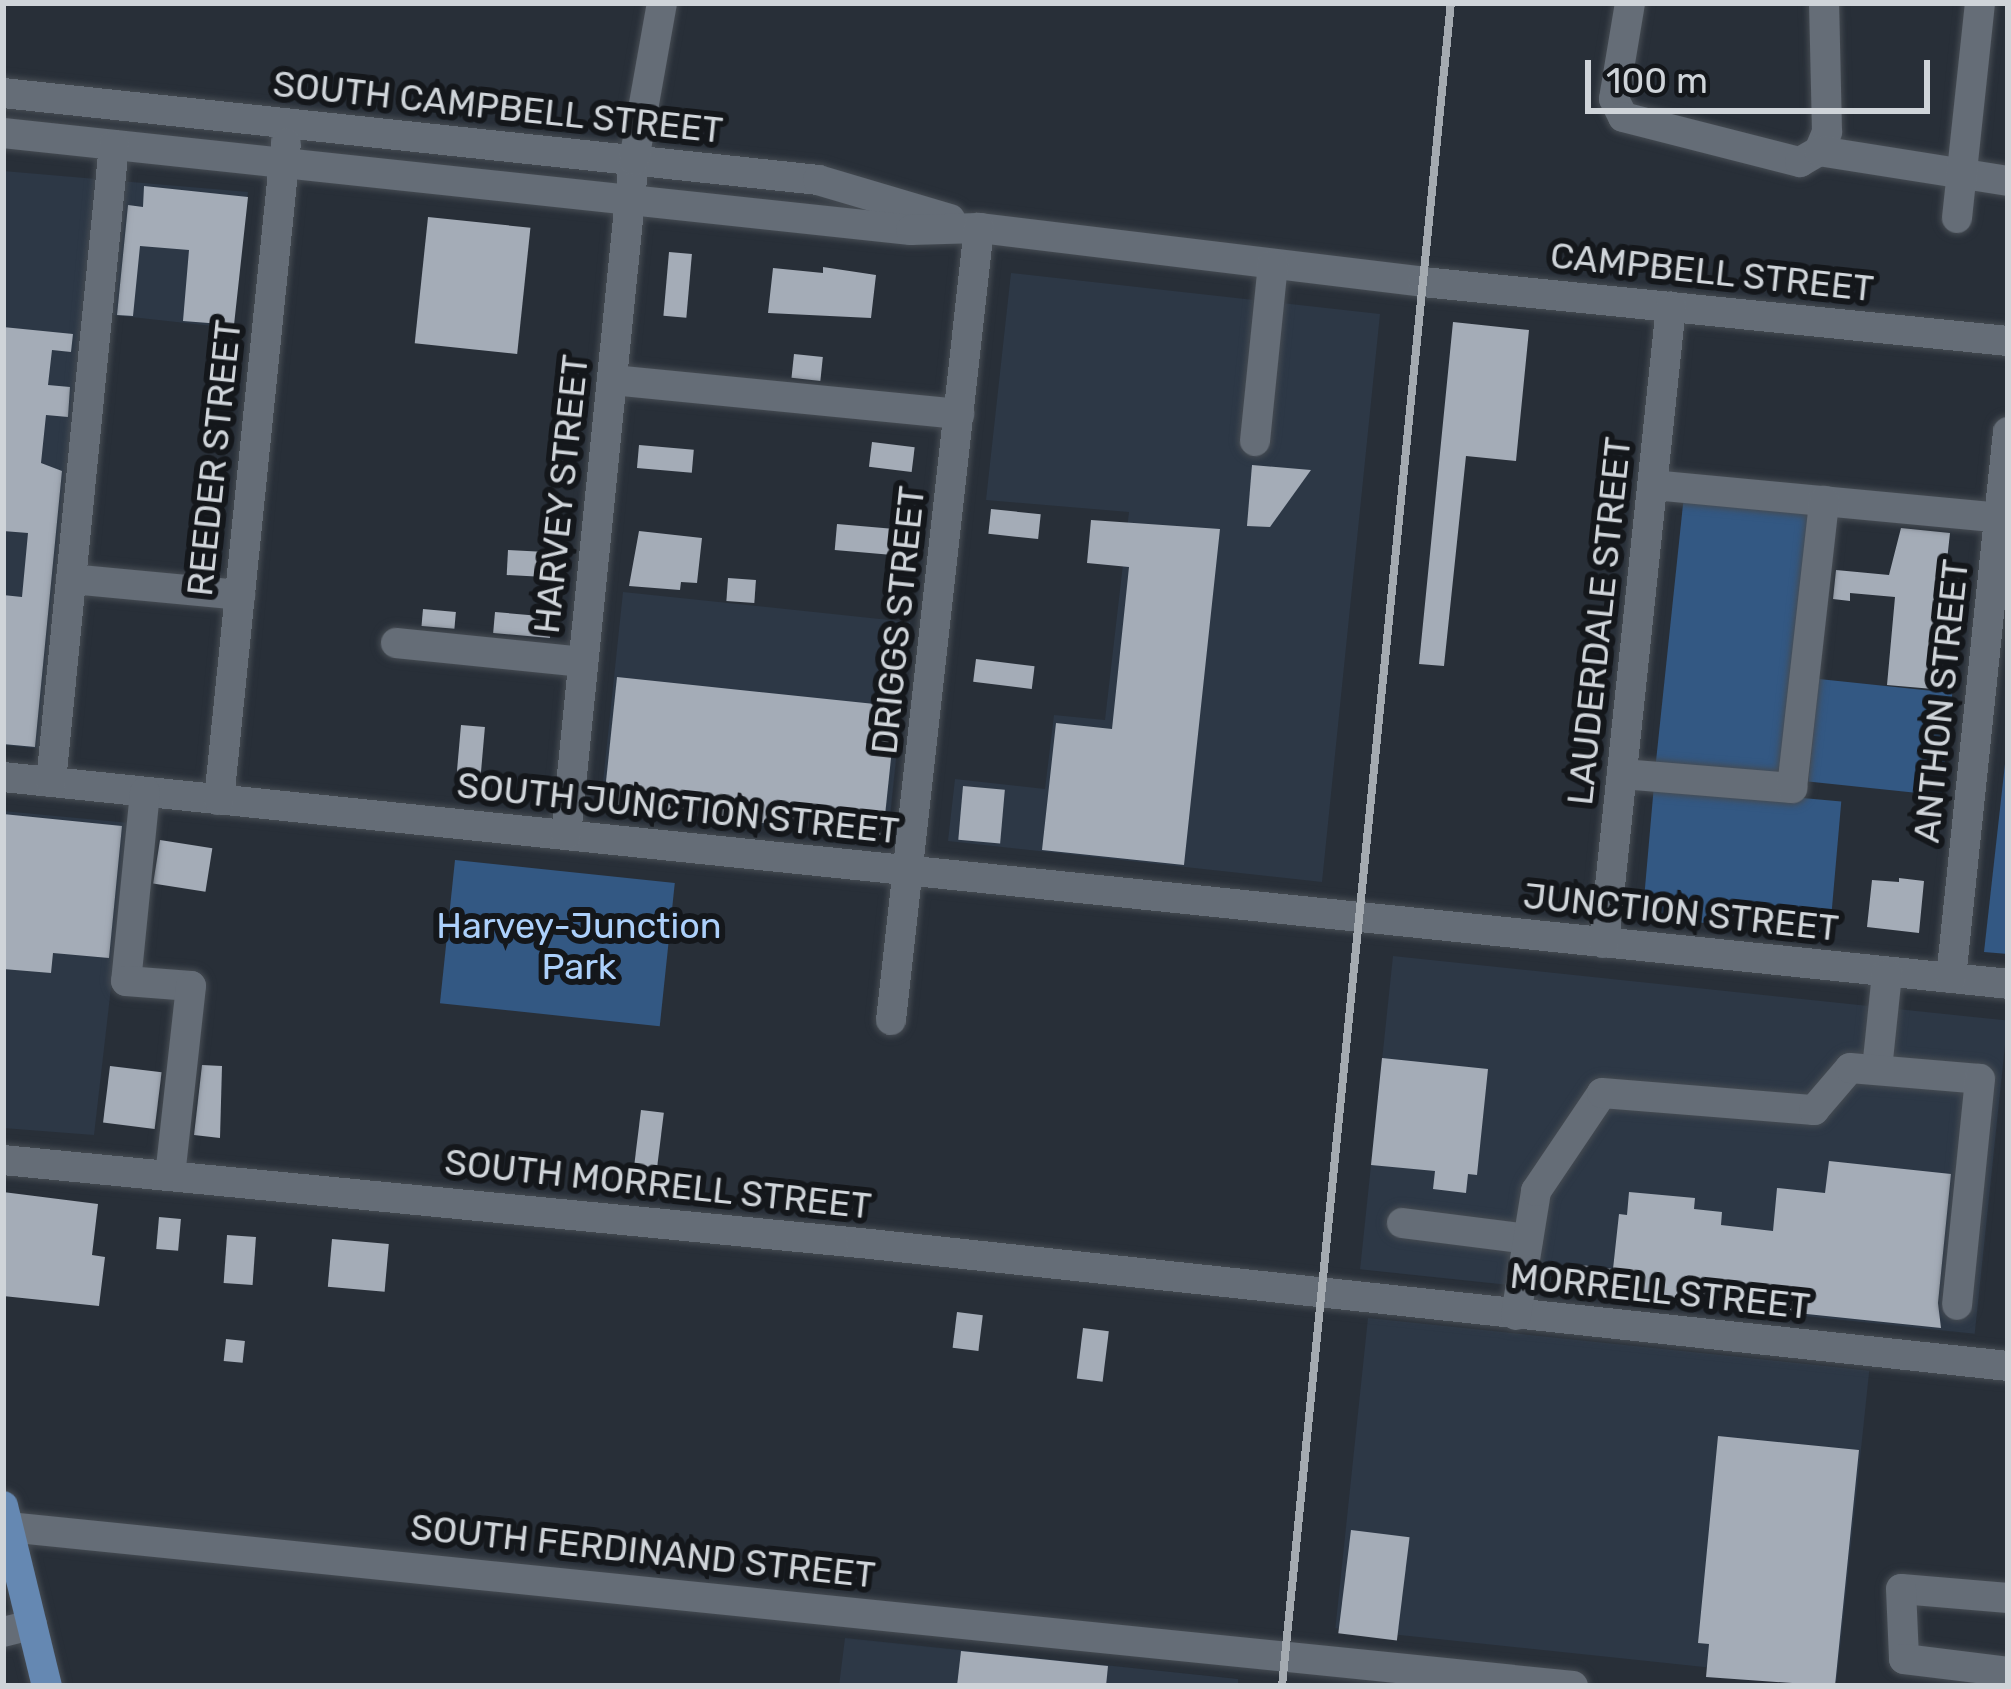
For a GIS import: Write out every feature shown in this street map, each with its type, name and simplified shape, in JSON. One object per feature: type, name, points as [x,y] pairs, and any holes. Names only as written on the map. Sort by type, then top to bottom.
[{"type":"main road","points":[[6,1517],[17,1628],[46,1686]]},
{"type":"street","name":"HARVEY STREET","points":[[566,836],[634,160],[662,3]]},
{"type":"street","points":[[1630,3],[1615,99],[1623,117],[1800,162],[1819,151],[2008,181]]},
{"type":"street","points":[[1819,151],[1829,101],[1824,3]]},
{"type":"street","points":[[1957,218],[1979,3]]},
{"type":"street","name":"SOUTH CAMPBELL STREET","points":[[3,94],[818,180],[979,227],[1408,280]]},
{"type":"street","name":"REEDER STREET","points":[[219,800],[288,124]]},
{"type":"street","name":"SOUTH CAMPBELL STREET","points":[[3,133],[911,230],[979,227]]},
{"type":"street","points":[[51,782],[114,145]]},
{"type":"street","name":"DRIGGS STREET","points":[[891,1020],[979,227]]},
{"type":"street","points":[[1255,441],[1273,266]]},
{"type":"street","name":"CAMPBELL STREET","points":[[1408,280],[2008,341]]},
{"type":"street","name":"LAUDERDALE STREET","points":[[1604,943],[1671,307]]},
{"type":"street","points":[[612,380],[959,414]]},
{"type":"street","name":"ANTHON STREET","points":[[1951,978],[2008,432]]},
{"type":"street","points":[[1652,485],[1999,518]]},
{"type":"street","points":[[1622,774],[1792,788],[1824,501]]},
{"type":"street","points":[[71,579],[240,595]]},
{"type":"street","points":[[396,643],[584,662]]},
{"type":"street","name":"SOUTH JUNCTION STREET","points":[[3,778],[1345,917]]},
{"type":"street","points":[[146,792],[126,981],[191,986],[170,1176]]},
{"type":"street","name":"JUNCTION STREET","points":[[1345,917],[2008,984]]},
{"type":"street","points":[[1877,1070],[1887,974]]},
{"type":"street","points":[[1516,1315],[1536,1191],[1602,1093],[1814,1110],[1850,1068],[1980,1078],[1957,1304]]},
{"type":"street","name":"SOUTH MORRELL STREET","points":[[3,1160],[861,1243],[1304,1294]]},
{"type":"street","points":[[1402,1223],[1528,1239]]},
{"type":"street","name":"MORRELL STREET","points":[[1304,1294],[2008,1366]]},
{"type":"street","name":"SOUTH FERDINAND STREET","points":[[6,1517],[1573,1686]]},
{"type":"street","points":[[2008,1598],[1901,1589],[1904,1659],[2008,1672]]},
{"type":"shaded area","points":[[3,171],[248,192],[231,328],[86,312],[42,749],[3,745]]},
{"type":"shaded area","points":[[1011,273],[1380,314],[1322,882],[948,841],[955,779],[1045,789],[1054,715],[1105,720],[1129,512],[986,500]]},
{"type":"shaded area","points":[[623,592],[910,622],[888,839],[600,809]]},
{"type":"shaded area","points":[[3,811],[130,823],[94,1135],[3,1128]]},
{"type":"shaded area","points":[[1393,956],[2008,1021],[1975,1334],[1360,1269]]},
{"type":"shaded area","points":[[1368,1318],[1869,1371],[1837,1681],[1335,1628]]},
{"type":"shaded area","points":[[845,1638],[1238,1679],[1238,1686],[839,1686]]},
{"type":"green space","points":[[1684,495],[1815,509],[1787,780],[1655,767]]},
{"type":"green space","points":[[1819,679],[1952,693],[1941,795],[1808,781]]},
{"type":"green space","points":[[2008,765],[2008,954],[1984,952]]},
{"type":"green space","points":[[1654,785],[1841,801],[1830,934],[1642,917]]},
{"type":"green space","name":"Harvey-Junction Park","points":[[455,860],[675,883],[660,1026],[440,1003]]},
{"type":"building","points":[[144,186],[248,197],[234,325],[183,321],[189,250],[140,246],[133,316],[117,315],[128,205],[143,207]]},
{"type":"building","points":[[428,217],[530,228],[517,354],[415,343]]},
{"type":"building","points":[[669,252],[692,254],[686,318],[663,316]]},
{"type":"building","points":[[823,267],[876,275],[871,318],[768,313],[773,268],[823,273]]},
{"type":"building","points":[[1453,322],[1529,330],[1516,461],[1466,456],[1444,666],[1419,664]]},
{"type":"building","points":[[3,327],[73,334],[71,352],[52,350],[48,385],[70,387],[68,417],[46,415],[41,463],[62,471],[35,747],[3,744],[3,595],[22,597],[28,533],[3,531]]},
{"type":"building","points":[[794,354],[823,357],[820,381],[791,378]]},
{"type":"building","points":[[872,442],[915,447],[912,472],[869,467]]},
{"type":"building","points":[[639,445],[694,450],[692,473],[637,468]]},
{"type":"building","points":[[1252,465],[1311,470],[1270,527],[1247,526]]},
{"type":"building","points":[[991,509],[1041,514],[1038,539],[988,534]]},
{"type":"building","points":[[1091,520],[1220,529],[1184,865],[1042,850],[1056,723],[1112,729],[1129,567],[1087,563]]},
{"type":"building","points":[[837,524],[895,529],[893,555],[835,550]]},
{"type":"building","points":[[1901,528],[1950,533],[1933,689],[1887,685],[1895,597],[1850,593],[1850,601],[1833,599],[1836,570],[1889,575]]},
{"type":"building","points":[[639,531],[702,538],[697,583],[681,582],[680,590],[629,586]]},
{"type":"building","points":[[508,550],[551,552],[550,577],[507,575]]},
{"type":"building","points":[[728,578],[756,580],[754,603],[726,601]]},
{"type":"building","points":[[423,609],[456,612],[454,629],[422,626]]},
{"type":"building","points":[[495,612],[552,617],[550,638],[493,633]]},
{"type":"building","points":[[976,659],[1035,666],[1032,689],[973,682]]},
{"type":"building","points":[[617,677],[896,706],[883,836],[603,806]]},
{"type":"building","points":[[461,725],[485,727],[480,783],[456,781]]},
{"type":"building","points":[[963,786],[1005,790],[1000,843],[958,840]]},
{"type":"building","points":[[3,814],[122,826],[109,958],[53,953],[51,973],[3,969]]},
{"type":"building","points":[[160,840],[212,848],[205,892],[153,883]]},
{"type":"building","points":[[1899,878],[1924,881],[1919,933],[1867,927],[1872,880],[1899,882]]},
{"type":"building","points":[[1382,1058],[1488,1069],[1477,1175],[1468,1174],[1466,1193],[1433,1189],[1435,1171],[1371,1165]]},
{"type":"building","points":[[202,1065],[222,1066],[220,1138],[194,1135]]},
{"type":"building","points":[[110,1066],[162,1072],[155,1129],[103,1123]]},
{"type":"building","points":[[641,1110],[664,1113],[655,1186],[632,1183]]},
{"type":"building","points":[[1829,1161],[1951,1174],[1938,1303],[1941,1328],[1759,1309],[1760,1300],[1699,1294],[1698,1306],[1570,1292],[1573,1264],[1613,1269],[1619,1214],[1627,1215],[1629,1192],[1695,1198],[1694,1209],[1722,1212],[1721,1225],[1773,1231],[1777,1188],[1825,1193]]},
{"type":"building","points":[[3,1192],[98,1204],[92,1255],[105,1257],[99,1306],[3,1296]]},
{"type":"building","points":[[159,1217],[181,1219],[178,1251],[156,1249]]},
{"type":"building","points":[[227,1235],[256,1237],[253,1285],[224,1283]]},
{"type":"building","points":[[332,1239],[389,1244],[385,1292],[328,1287]]},
{"type":"building","points":[[957,1312],[983,1315],[978,1351],[953,1348]]},
{"type":"building","points":[[1083,1328],[1109,1331],[1103,1382],[1077,1379]]},
{"type":"building","points":[[226,1339],[245,1341],[243,1363],[224,1361]]},
{"type":"building","points":[[1718,1436],[1859,1450],[1835,1686],[1706,1677],[1709,1644],[1698,1643]]},
{"type":"building","points":[[1351,1530],[1410,1537],[1397,1640],[1338,1633]]},
{"type":"building","points":[[961,1651],[1108,1666],[1106,1686],[957,1686]]},
{"type":"railway","points":[[1282,1686],[1451,3]]}]
